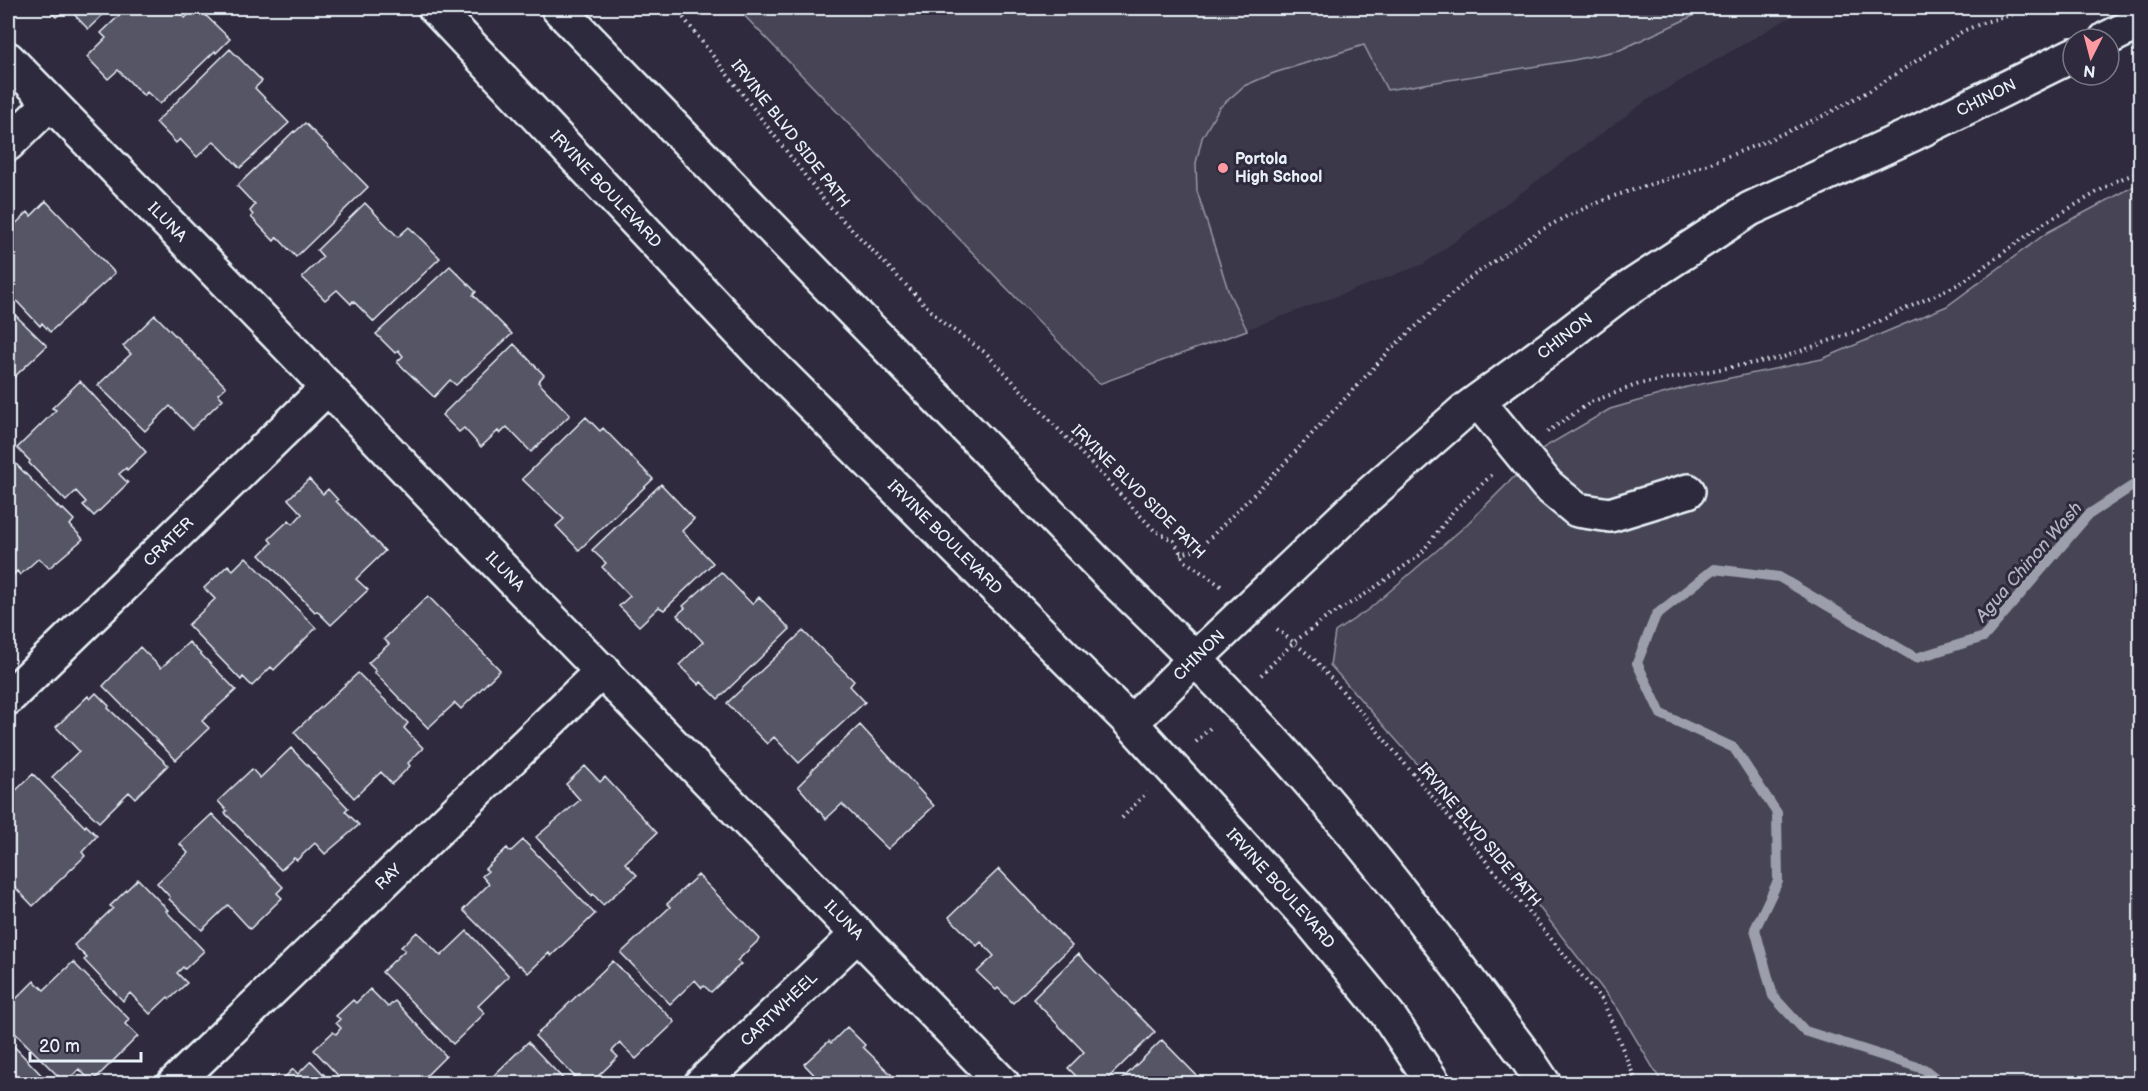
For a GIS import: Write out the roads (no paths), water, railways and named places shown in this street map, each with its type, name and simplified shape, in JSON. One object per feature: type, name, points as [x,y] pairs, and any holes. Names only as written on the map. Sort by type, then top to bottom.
[{"type":"street","name":"IRVINE BOULEVARD","points":[[435,8],[758,351],[1131,723],[1172,767],[1308,918],[1381,1006],[1434,1083]]},
{"type":"street","points":[[558,8],[1116,582],[1196,658],[1302,772],[1401,891],[1544,1083]]},
{"type":"street","points":[[2121,29],[2137,18]]},
{"type":"street","name":"ILUNA","points":[[8,59],[1003,1083]]},
{"type":"street","name":"CHINON","points":[[1131,723],[1355,507],[1465,410],[1620,294],[1750,208],[1913,134],[2061,61]]},
{"type":"street","points":[[8,144],[50,102]]},
{"type":"street","name":"CRATER","points":[[8,698],[328,387]]},
{"type":"street","points":[[1478,401],[1547,485],[1577,510],[1610,515],[1688,491]]},
{"type":"street","name":"RAY","points":[[174,1083],[603,670]]},
{"type":"street","name":"CARTWHEEL","points":[[700,1083],[858,934]]},
{"type":"waterway","name":"Agua Chinon Wash","points":[[1943,1084],[1924,1069],[1805,1031],[1773,996],[1755,929],[1778,881],[1777,813],[1734,748],[1661,714],[1637,663],[1656,615],[1714,569],[1779,577],[1916,658],[1984,637],[2088,515],[2140,481]]},
{"type":"place","name":"Portola High School","points":[[1223,168]]}]
